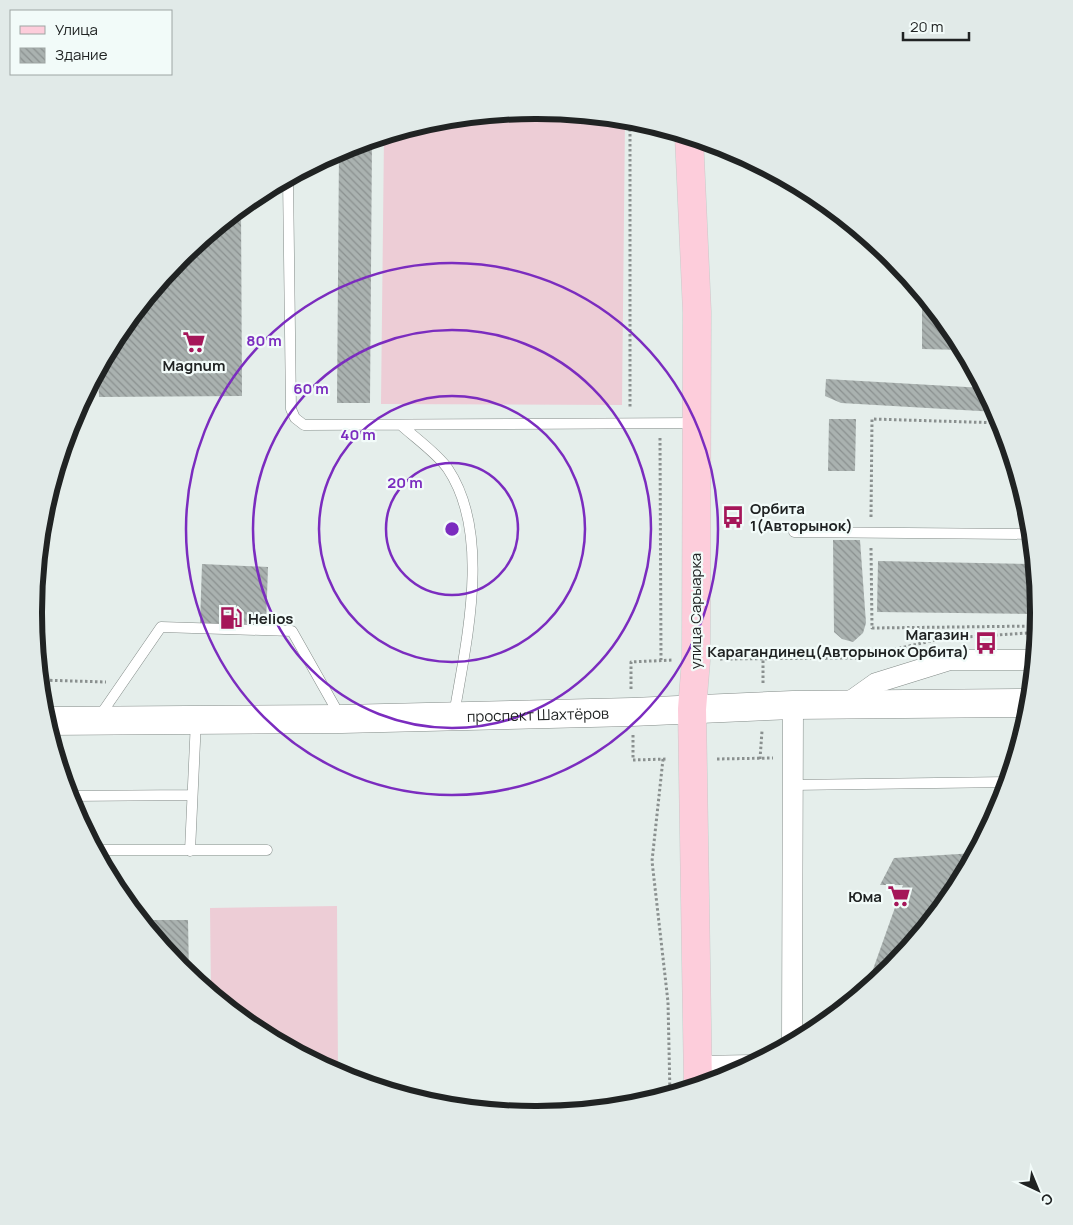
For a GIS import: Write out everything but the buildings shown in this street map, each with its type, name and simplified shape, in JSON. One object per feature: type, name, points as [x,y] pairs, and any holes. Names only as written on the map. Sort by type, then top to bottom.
[{"type":"main road","name":"улица Сарыарка","points":[[688,143],[697,312],[695,423],[696,660],[692,709],[698,1076]]},
{"type":"main road","name":"проспект Шахтёров","points":[[55,721],[342,719],[793,705],[1022,703]]},
{"type":"street","points":[[845,705],[876,683],[950,660],[1028,660]]},
{"type":"street","points":[[792,1035],[793,705]]},
{"type":"street","points":[[698,1076],[717,1072]]},
{"type":"lane","points":[[288,186],[291,409],[295,418],[304,425],[695,423]]},
{"type":"lane","points":[[401,425],[448,468],[464,500],[474,560],[469,619],[454,716]]},
{"type":"lane","points":[[794,532],[1024,534]]},
{"type":"lane","points":[[98,720],[161,627],[292,631],[342,719]]},
{"type":"lane","points":[[190,851],[191,795],[196,720]]},
{"type":"lane","points":[[792,784],[1000,782]]},
{"type":"lane","points":[[78,796],[191,795]]},
{"type":"lane","points":[[104,850],[267,850]]},
{"type":"path","points":[[630,128],[630,422]]},
{"type":"path","points":[[993,423],[872,420],[870,533],[872,628],[1030,626]]},
{"type":"path","points":[[660,423],[661,660]]},
{"type":"path","points":[[47,680],[124,682]]},
{"type":"path","points":[[663,759],[652,862],[668,1002],[670,1088]]},
{"type":"shaded area","points":[[504,120],[569,120],[625,127],[622,405],[381,404],[384,143],[440,128]]},
{"type":"shaded area","points":[[337,906],[338,1065],[289,1040],[262,1023],[211,984],[210,908]]},
{"type":"place","name":"Magnum","points":[[194,342]]},
{"type":"place","name":"Орбита 1(Авторынок)","points":[[733,517]]},
{"type":"place","name":"Helios","points":[[231,618]]},
{"type":"place","name":"Магазин Карагандинец(Авторынок Орбита)","points":[[986,643]]},
{"type":"place","name":"Юма","points":[[899,896]]}]
